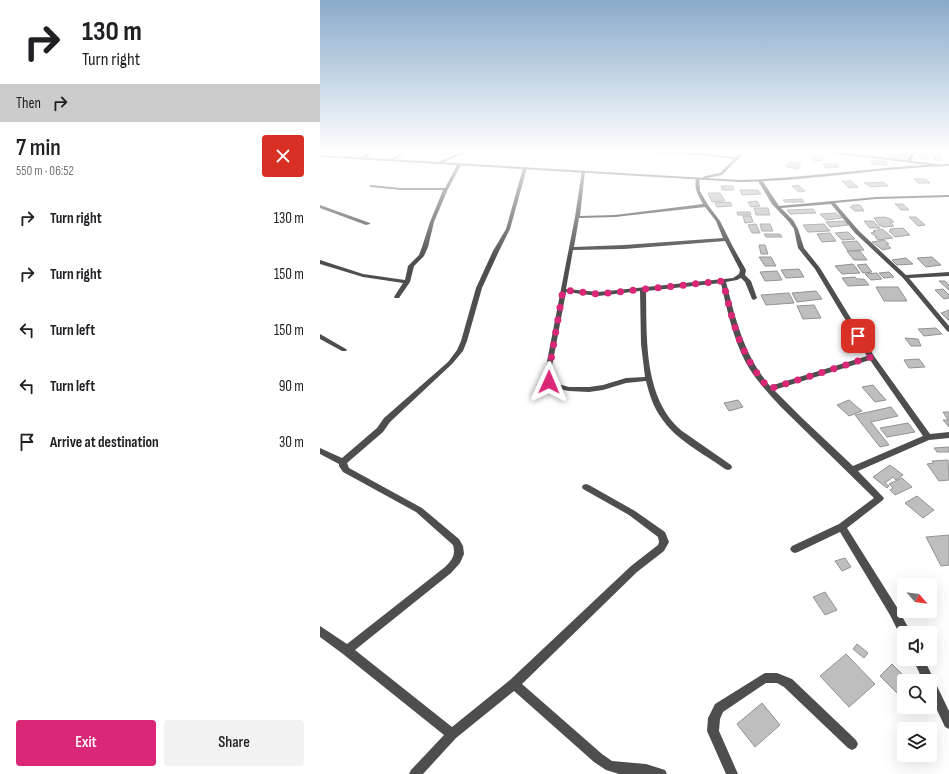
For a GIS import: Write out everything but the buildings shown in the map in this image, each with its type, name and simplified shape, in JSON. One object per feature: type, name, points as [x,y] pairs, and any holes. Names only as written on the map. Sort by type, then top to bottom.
[{"type":"street","points":[[397,297],[407,282],[411,266],[421,256],[432,222],[446,189],[424,188]]},
{"type":"street","points":[[343,462],[380,430],[387,420],[450,363],[460,351],[480,288],[496,251],[508,229],[519,188]]},
{"type":"street","points":[[581,188],[577,217],[548,377],[551,385],[557,387],[585,389],[600,388],[623,380],[649,379]]},
{"type":"street","points":[[698,188],[706,206],[718,221],[743,270],[742,275]]},
{"type":"street","points":[[765,188],[774,203],[791,221],[796,229],[801,248],[817,268],[871,357],[928,437]]},
{"type":"street","points":[[779,207],[876,198],[949,196]]},
{"type":"street","points":[[832,202],[857,232],[905,277],[947,325],[949,330]]},
{"type":"street","points":[[320,206],[368,224]]},
{"type":"street","points":[[577,217],[614,216],[706,206]]},
{"type":"street","points":[[571,249],[624,248],[726,239]]},
{"type":"street","points":[[320,262],[357,275],[391,281],[407,282]]},
{"type":"street","points":[[905,277],[949,274]]},
{"type":"street","points":[[563,290],[598,294],[723,281],[735,279],[742,275]]},
{"type":"street","points":[[742,275],[748,281],[754,298]]},
{"type":"street","points":[[723,281],[735,331],[745,355],[757,374],[779,400],[817,438],[853,470],[880,498],[842,527],[795,549]]},
{"type":"street","points":[[643,290],[646,362],[649,379],[660,409],[673,428],[728,467]]},
{"type":"street","points":[[320,336],[344,350]]},
{"type":"street","points":[[769,389],[871,357]]},
{"type":"street","points":[[853,470],[928,437],[949,435]]},
{"type":"street","points":[[320,451],[343,462]]},
{"type":"street","points":[[343,462],[343,466],[346,470],[419,510],[446,532],[460,548],[460,554],[456,562],[448,570],[347,650]]},
{"type":"street","points":[[415,774],[452,734],[514,684],[634,569],[661,548],[664,542],[662,535],[632,513],[586,487]]},
{"type":"street","points":[[842,527],[901,626]]},
{"type":"street","points":[[320,631],[347,650],[452,734]]},
{"type":"street","points":[[732,774],[713,732],[714,718],[719,708],[765,678],[777,678],[788,682],[852,744]]},
{"type":"street","points":[[514,684],[598,758],[619,768],[646,770],[661,774]]},
{"type":"street","points":[[937,697],[949,723]]},
{"type":"route","points":[[549,382],[548,377],[563,290],[598,294],[723,281],[735,331],[745,355],[769,389],[871,357],[858,336]]}]
